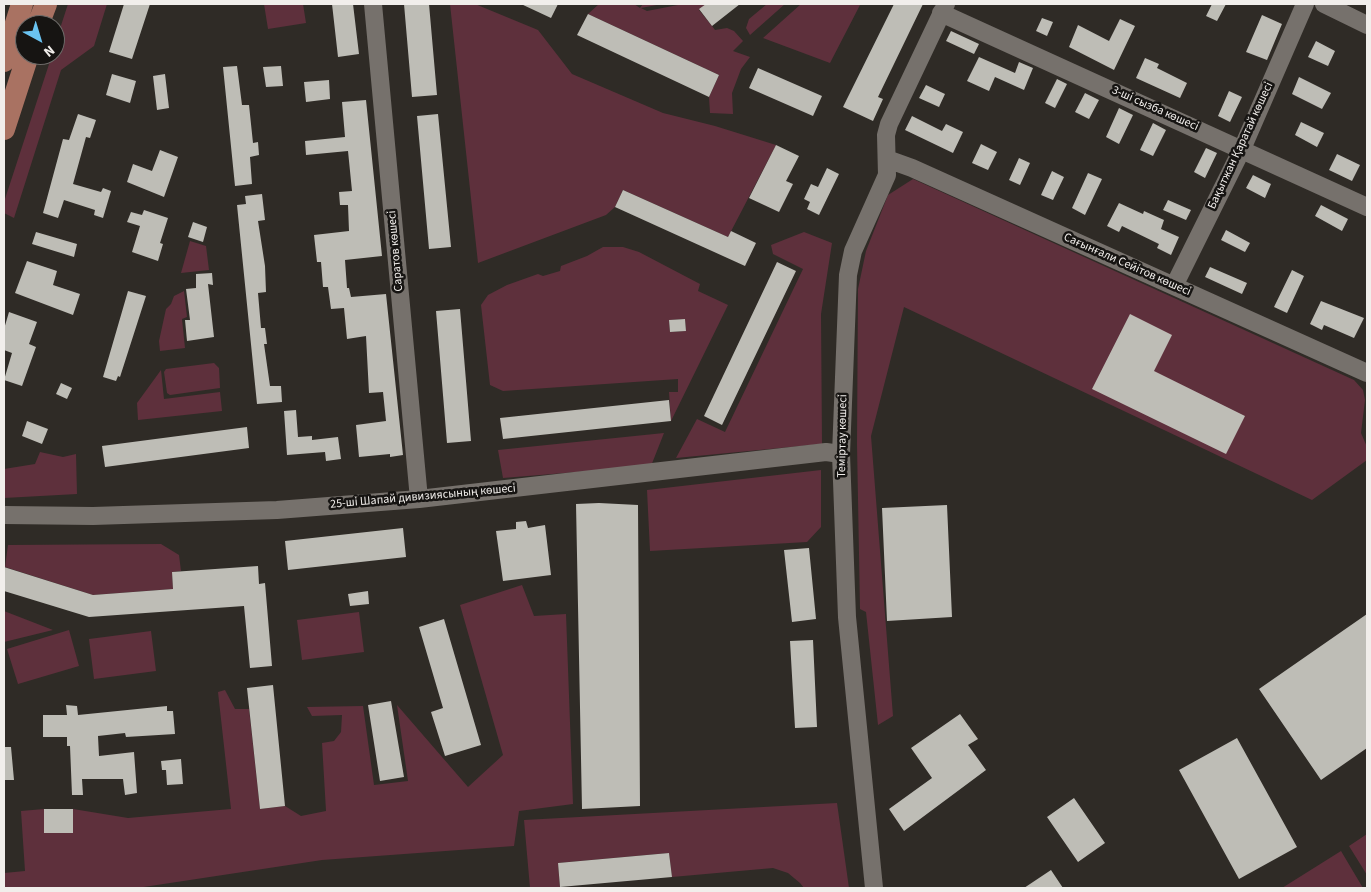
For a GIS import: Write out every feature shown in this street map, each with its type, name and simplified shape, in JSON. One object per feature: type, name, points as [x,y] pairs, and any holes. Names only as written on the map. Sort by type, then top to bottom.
[{"type":"main road","points":[[4,61],[22,4]]},
{"type":"main road","points":[[4,129],[25,65]]},
{"type":"street","name":"Саратов көшесі","points":[[373,4],[419,499]]},
{"type":"street","name":"Бақытжан Қаратай көшесі","points":[[1174,286],[1242,149],[1305,4]]},
{"type":"street","points":[[1324,4],[1367,24]]},
{"type":"street","name":"3-ші сызба көшесі","points":[[943,8],[1367,207]]},
{"type":"street","name":"Теміртау көшесі","points":[[874,888],[847,617],[841,454],[848,275],[853,251],[884,182],[887,159],[886,135],[889,124],[943,8]]},
{"type":"street","name":"Сағынғали Сейітов көшесі","points":[[887,159],[921,172],[1367,373]]},
{"type":"street","name":"25-ші Шапай дивизиясының көшесі","points":[[4,516],[94,516],[277,510],[419,499],[826,452],[841,454]]},
{"type":"shaded area","points":[[68,4],[107,4],[94,46],[61,70],[14,218],[4,213],[4,202],[49,65],[65,65],[64,15]]},
{"type":"shaded area","points":[[264,4],[303,4],[306,23],[268,29]]},
{"type":"shaded area","points":[[450,4],[475,4],[538,30],[572,74],[663,113],[715,126],[776,145],[728,237],[623,190],[615,207],[606,215],[478,263]]},
{"type":"shaded area","points":[[599,4],[634,4],[640,8],[643,4],[662,4],[641,8],[647,11],[683,4],[706,4],[699,10],[715,30],[727,28],[734,31],[743,41],[733,51],[750,57],[741,69],[732,93],[733,114],[710,113],[709,97],[719,75],[588,14]]},
{"type":"shaded area","points":[[767,4],[785,4],[750,35],[746,28],[749,19]]},
{"type":"shaded area","points":[[801,4],[860,5],[830,63],[763,38]]},
{"type":"shaded area","points":[[913,179],[1354,380],[1363,390],[1365,400],[1361,433],[1367,447],[1367,460],[1312,500],[904,307],[871,436],[893,716],[878,725],[866,612],[860,609],[857,444],[858,289],[866,251],[888,195]]},
{"type":"shaded area","points":[[804,232],[832,243],[821,314],[822,444],[676,458],[697,419],[725,432],[803,269],[773,254],[771,245]]},
{"type":"shaded area","points":[[190,241],[206,246],[209,270],[181,273]]},
{"type":"shaded area","points":[[603,247],[623,247],[639,252],[700,284],[698,291],[728,305],[671,421],[669,392],[678,392],[678,379],[503,391],[490,385],[481,305],[488,295],[507,285],[538,274],[543,276],[560,271],[561,266],[587,256]],"holes":[[[685,319],[686,331],[670,332],[669,320]]]},
{"type":"shaded area","points":[[184,291],[187,317],[182,319],[185,348],[160,351],[159,341],[166,309],[171,304],[174,296]]},
{"type":"shaded area","points":[[214,363],[219,368],[220,388],[170,395],[167,393],[164,372],[166,369]]},
{"type":"shaded area","points":[[161,370],[164,399],[220,392],[222,411],[138,420],[137,403]]},
{"type":"shaded area","points":[[664,433],[651,466],[503,478],[498,450]]},
{"type":"shaded area","points":[[40,452],[63,457],[76,454],[77,494],[4,498],[4,469],[35,464]]},
{"type":"shaded area","points":[[821,470],[821,527],[807,542],[650,551],[647,490]]},
{"type":"shaded area","points":[[161,544],[179,555],[181,571],[172,572],[173,589],[93,595],[5,567],[8,545]]},
{"type":"shaded area","points":[[522,585],[534,616],[566,614],[573,804],[519,811],[514,846],[322,860],[137,888],[4,888],[4,873],[25,871],[21,811],[44,809],[44,833],[73,833],[73,809],[128,818],[231,809],[218,692],[225,690],[235,709],[249,709],[260,809],[285,806],[301,816],[326,811],[322,743],[334,741],[341,732],[342,715],[312,716],[307,707],[363,706],[374,785],[408,781],[397,705],[468,787],[503,755],[460,605]]},
{"type":"shaded area","points":[[4,611],[53,630],[4,642]]},
{"type":"shaded area","points":[[359,612],[364,652],[302,660],[297,620]]},
{"type":"shaded area","points":[[69,630],[79,666],[18,684],[7,649]]},
{"type":"shaded area","points":[[151,631],[156,671],[94,679],[89,639]]},
{"type":"shaded area","points":[[837,803],[849,888],[804,888],[788,873],[773,868],[672,877],[669,853],[558,863],[560,888],[530,888],[524,820]]},
{"type":"shaded area","points":[[1367,834],[1367,875],[1349,846]]},
{"type":"shaded area","points":[[1341,851],[1363,888],[1282,888]]},
{"type":"building","points":[[124,4],[150,4],[132,59],[109,52]]},
{"type":"building","points":[[332,4],[353,4],[359,54],[338,57]]},
{"type":"building","points":[[404,4],[429,4],[437,95],[412,97]]},
{"type":"building","points":[[521,4],[558,4],[551,18]]},
{"type":"building","points":[[706,4],[740,4],[712,26],[699,9]]},
{"type":"building","points":[[894,4],[923,4],[878,97],[883,99],[873,121],[843,107]]},
{"type":"building","points":[[1212,4],[1226,4],[1217,21],[1206,16]]},
{"type":"building","points":[[588,14],[719,75],[709,97],[577,35]]},
{"type":"building","points":[[1262,15],[1282,24],[1267,60],[1246,52]]},
{"type":"building","points":[[1042,18],[1053,22],[1047,36],[1036,31]]},
{"type":"building","points":[[1120,19],[1135,26],[1114,70],[1069,47],[1078,25],[1109,41]]},
{"type":"building","points":[[951,31],[979,44],[974,54],[946,41]]},
{"type":"building","points":[[1316,41],[1335,51],[1328,66],[1308,57]]},
{"type":"building","points":[[979,57],[1015,73],[1019,62],[1033,68],[1024,90],[995,77],[989,91],[967,81]]},
{"type":"building","points":[[1145,58],[1159,64],[1157,68],[1187,83],[1180,98],[1136,78]]},
{"type":"building","points":[[237,66],[242,105],[249,105],[253,143],[258,142],[259,155],[250,157],[252,184],[235,186],[223,67]]},
{"type":"building","points":[[281,66],[283,86],[266,87],[263,67]]},
{"type":"building","points":[[758,68],[822,96],[813,116],[749,88]]},
{"type":"building","points":[[112,74],[136,81],[130,103],[106,95]]},
{"type":"building","points":[[165,74],[169,108],[157,110],[153,76]]},
{"type":"building","points":[[1299,77],[1331,93],[1322,109],[1292,94]]},
{"type":"building","points":[[1057,79],[1067,84],[1055,108],[1045,103]]},
{"type":"building","points":[[329,80],[330,99],[306,102],[304,82]]},
{"type":"building","points":[[926,85],[945,94],[939,107],[919,98]]},
{"type":"building","points":[[1229,91],[1242,97],[1230,122],[1218,116]]},
{"type":"building","points":[[1085,93],[1099,100],[1089,119],[1075,112]]},
{"type":"building","points":[[366,100],[382,256],[345,260],[347,288],[349,288],[351,297],[386,294],[403,455],[390,457],[390,454],[359,457],[356,425],[386,421],[383,392],[369,393],[366,336],[347,339],[344,308],[331,309],[328,287],[323,287],[321,262],[317,262],[314,235],[349,231],[348,205],[340,205],[339,192],[352,191],[348,151],[306,155],[305,141],[345,137],[342,102]]},
{"type":"building","points":[[1119,108],[1133,115],[1119,144],[1106,137]]},
{"type":"building","points":[[78,114],[96,120],[90,138],[86,137],[73,184],[101,192],[103,188],[111,191],[103,218],[94,215],[95,210],[64,200],[58,218],[43,213],[63,139],[69,140]]},
{"type":"building","points":[[438,114],[451,247],[429,249],[417,116]]},
{"type":"building","points":[[912,116],[942,131],[946,124],[963,132],[953,153],[905,130]]},
{"type":"building","points":[[1301,122],[1324,133],[1317,147],[1295,135]]},
{"type":"building","points":[[1153,123],[1166,130],[1153,156],[1140,150]]},
{"type":"building","points":[[981,144],[997,152],[988,170],[972,163]]},
{"type":"building","points":[[776,145],[799,156],[786,181],[793,184],[779,212],[749,198]]},
{"type":"building","points":[[1206,148],[1217,153],[1205,178],[1194,172]]},
{"type":"building","points":[[160,150],[178,157],[164,197],[127,182],[133,164],[152,171]]},
{"type":"building","points":[[1337,154],[1360,165],[1352,181],[1329,170]]},
{"type":"building","points":[[1019,158],[1030,163],[1020,185],[1009,180]]},
{"type":"building","points":[[827,168],[839,174],[819,215],[807,209],[810,202],[804,199],[811,184],[818,187]]},
{"type":"building","points":[[1052,171],[1064,177],[1053,200],[1041,195]]},
{"type":"building","points":[[1088,173],[1102,179],[1085,215],[1072,208]]},
{"type":"building","points":[[1253,175],[1271,184],[1265,198],[1246,188]]},
{"type":"building","points":[[623,190],[728,237],[731,231],[756,243],[745,266],[615,207]]},
{"type":"building","points":[[262,194],[265,220],[258,221],[265,266],[266,292],[258,293],[261,328],[265,328],[267,344],[264,344],[270,386],[281,386],[282,402],[257,404],[237,205],[246,204],[245,196]]},
{"type":"building","points":[[1168,200],[1191,210],[1186,220],[1163,210]]},
{"type":"building","points":[[1119,203],[1143,214],[1144,211],[1164,220],[1161,229],[1179,237],[1171,255],[1157,248],[1159,244],[1122,226],[1119,232],[1107,226]]},
{"type":"building","points":[[1321,205],[1348,219],[1342,231],[1315,216]]},
{"type":"building","points":[[144,210],[168,218],[160,243],[163,244],[158,261],[132,252],[140,226],[127,222],[131,212],[142,215]]},
{"type":"building","points":[[193,222],[207,227],[203,242],[188,237]]},
{"type":"building","points":[[1226,230],[1250,243],[1245,252],[1221,240]]},
{"type":"building","points":[[36,232],[77,244],[74,257],[32,244]]},
{"type":"building","points":[[27,261],[57,271],[53,285],[80,294],[73,315],[15,293]]},
{"type":"building","points":[[777,262],[796,271],[722,425],[704,416]]},
{"type":"building","points":[[1210,267],[1247,283],[1242,294],[1205,277]]},
{"type":"building","points":[[1292,270],[1304,276],[1287,313],[1274,307]]},
{"type":"building","points":[[212,273],[213,285],[208,284],[214,337],[187,341],[185,320],[190,320],[186,289],[196,288],[196,274]]},
{"type":"building","points":[[128,291],[146,296],[120,377],[118,376],[116,381],[103,377]]},
{"type":"building","points":[[1321,301],[1364,318],[1354,338],[1324,325],[1322,330],[1310,324]]},
{"type":"building","points":[[460,309],[471,441],[447,443],[436,311]]},
{"type":"building","points":[[9,312],[37,322],[29,344],[36,347],[22,386],[4,380],[12,353],[4,350],[4,329]]},
{"type":"building","points":[[1130,314],[1172,335],[1154,371],[1245,416],[1226,454],[1092,389]]},
{"type":"building","points":[[685,319],[686,331],[670,332],[669,320]]},
{"type":"building","points":[[61,383],[72,388],[67,399],[56,394]]},
{"type":"building","points":[[669,400],[671,421],[503,439],[500,418]]},
{"type":"building","points":[[296,410],[298,437],[312,436],[312,440],[338,437],[341,459],[326,461],[325,452],[287,455],[284,411]]},
{"type":"building","points":[[27,421],[48,429],[42,444],[22,436]]},
{"type":"building","points":[[247,427],[249,448],[105,467],[102,446]]},
{"type":"building","points":[[576,504],[638,505],[640,806],[582,809]]},
{"type":"building","points":[[947,505],[952,617],[887,621],[882,508]]},
{"type":"building","points":[[526,521],[528,528],[545,525],[551,575],[503,581],[496,531],[516,529],[516,522]]},
{"type":"building","points":[[403,528],[406,557],[288,570],[285,541]]},
{"type":"building","points":[[809,548],[816,619],[792,622],[784,550]]},
{"type":"building","points":[[258,566],[259,584],[265,583],[272,666],[250,668],[244,606],[89,617],[4,591],[4,567],[93,595],[173,589],[172,572]]},
{"type":"building","points":[[368,591],[369,604],[350,606],[348,594]]},
{"type":"building","points":[[1367,614],[1367,748],[1321,780],[1259,689]]},
{"type":"building","points":[[444,619],[481,745],[445,756],[431,712],[443,708],[419,627]]},
{"type":"building","points":[[813,640],[817,727],[795,728],[790,641]]},
{"type":"building","points":[[273,685],[285,806],[260,809],[247,688]]},
{"type":"building","points":[[391,701],[404,777],[380,781],[368,705]]},
{"type":"building","points":[[66,705],[77,706],[78,715],[167,706],[167,711],[173,711],[175,734],[126,737],[125,733],[98,736],[99,756],[134,752],[137,793],[125,795],[123,779],[82,779],[83,795],[72,795],[70,746],[67,746],[67,737],[43,737],[43,715],[67,715]]},
{"type":"building","points":[[960,714],[978,739],[968,745],[986,770],[904,831],[889,809],[932,778],[911,748]]},
{"type":"building","points":[[1237,738],[1297,847],[1239,879],[1179,770]]},
{"type":"building","points":[[4,747],[11,747],[14,780],[4,780]]},
{"type":"building","points":[[181,759],[183,784],[167,785],[166,770],[162,770],[161,761]]},
{"type":"building","points":[[1074,798],[1105,843],[1078,862],[1047,817]]},
{"type":"building","points":[[44,809],[73,809],[73,833],[44,833]]},
{"type":"building","points":[[669,853],[672,877],[560,887],[558,863]]},
{"type":"building","points":[[1051,870],[1063,888],[1024,888]]}]
